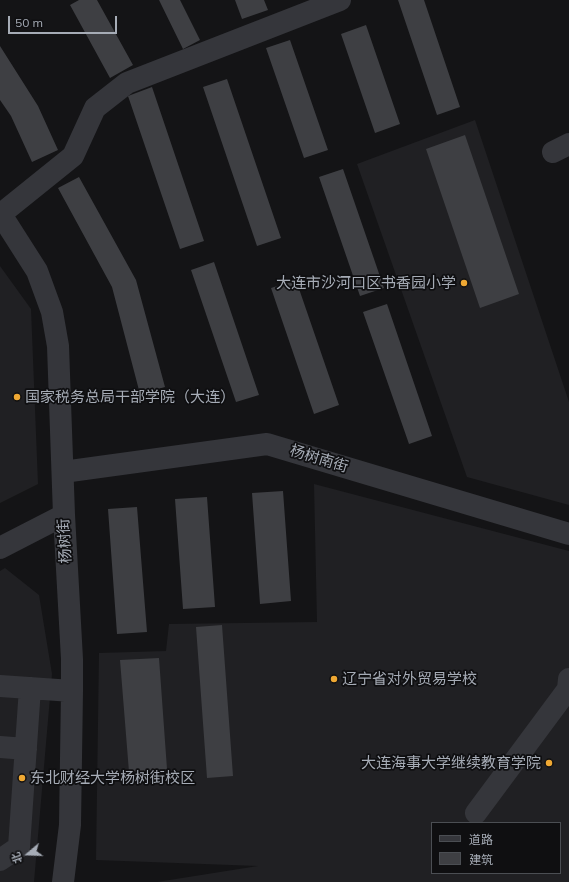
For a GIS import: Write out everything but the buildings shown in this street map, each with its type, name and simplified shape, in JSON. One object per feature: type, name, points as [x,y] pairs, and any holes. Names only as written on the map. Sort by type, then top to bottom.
[{"type":"street","points":[[0,214],[73,156],[95,108],[127,83],[340,0]]},
{"type":"street","name":"杨树街","points":[[0,214],[37,271],[52,312],[58,346],[64,515],[72,659],[70,825],[63,882]]},
{"type":"street","name":"杨树南街","points":[[63,472],[267,444],[569,534]]},
{"type":"street","points":[[0,548],[64,515]]},
{"type":"street","points":[[476,813],[568,689],[569,679]]},
{"type":"street","points":[[0,686],[72,691]]},
{"type":"street","points":[[0,860],[19,847],[30,688]]},
{"type":"street","points":[[0,747],[26,749]]},
{"type":"shaded area","name":"大连市沙河口区书香园小学","points":[[475,120],[569,402],[569,505],[467,477],[357,164]]},
{"type":"shaded area","name":"国家税务总局干部学院（大连）","points":[[0,266],[31,309],[38,484],[0,503]]},
{"type":"shaded area","name":"辽宁省对外贸易学校","points":[[314,484],[569,551],[569,882],[157,882],[258,866],[96,860],[99,653],[166,651],[169,624],[317,622]]},
{"type":"shaded area","name":"东北财经大学杨树街校区","points":[[5,568],[39,595],[52,674],[34,882],[0,882],[0,571]]},
{"type":"place","name":"大连市沙河口区书香园小学","points":[[464,283]]},
{"type":"place","name":"国家税务总局干部学院（大连）","points":[[17,397]]},
{"type":"place","name":"辽宁省对外贸易学校","points":[[334,679]]},
{"type":"place","name":"大连海事大学继续教育学院","points":[[549,763]]},
{"type":"place","name":"东北财经大学杨树街校区","points":[[22,778]]}]
